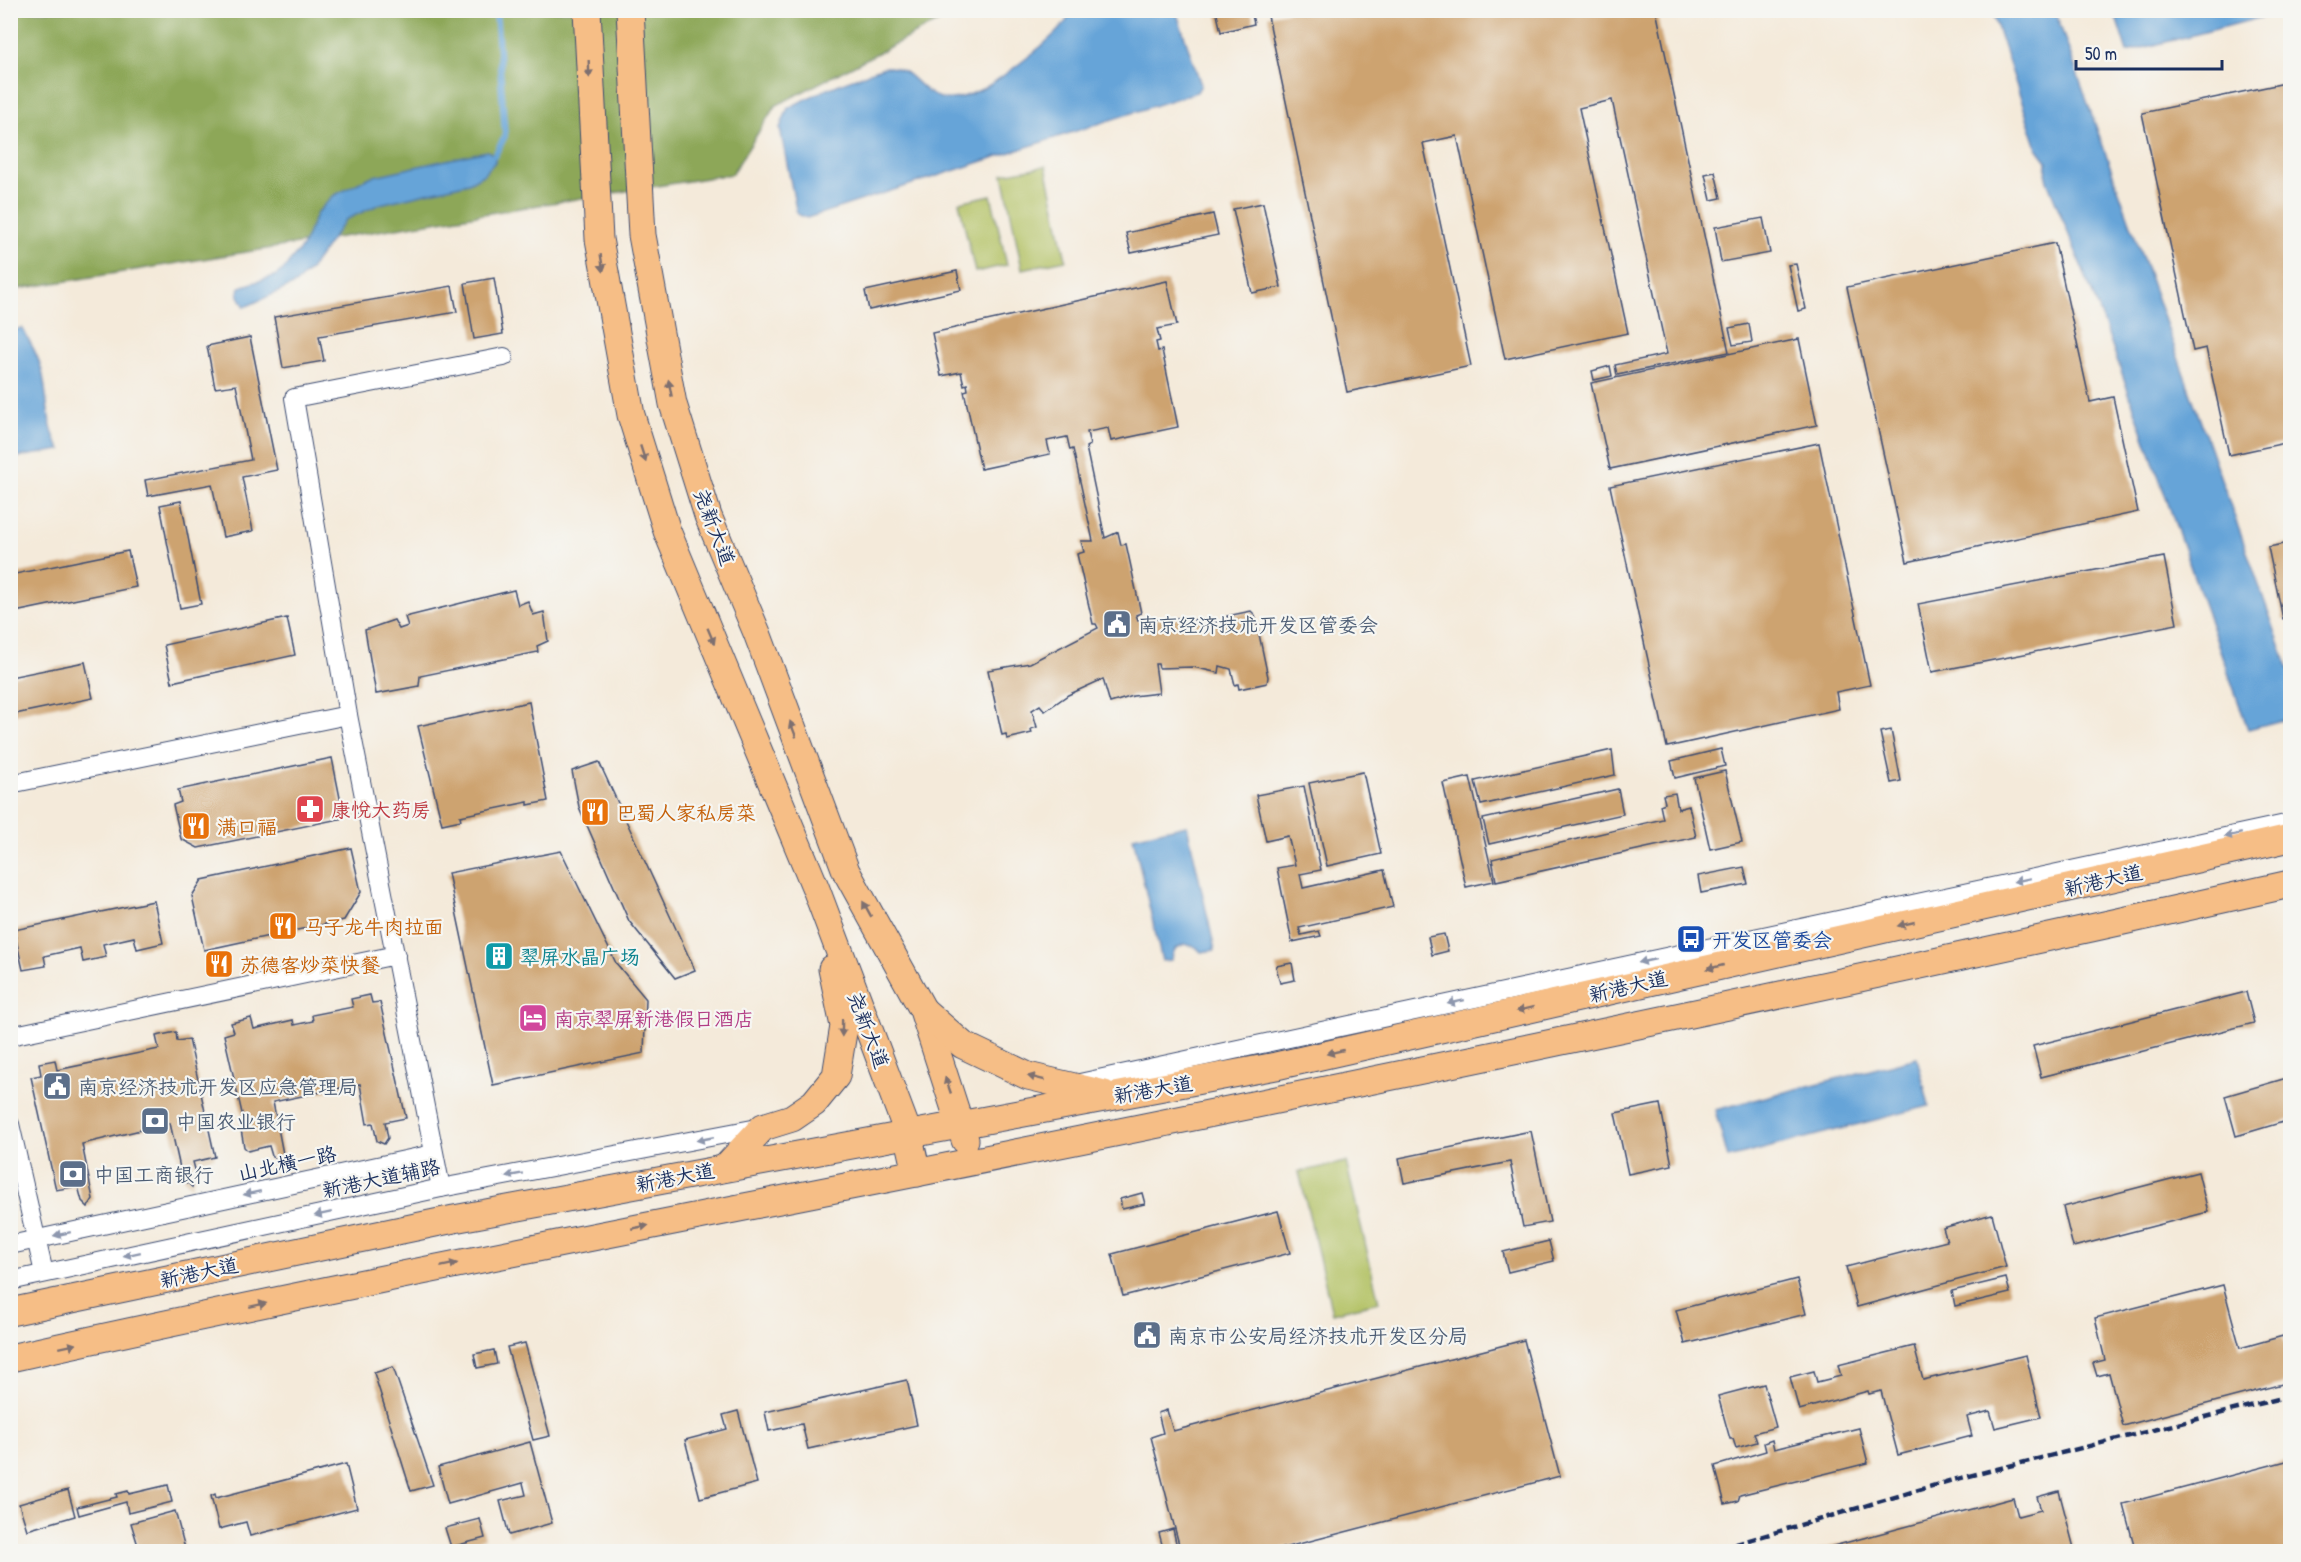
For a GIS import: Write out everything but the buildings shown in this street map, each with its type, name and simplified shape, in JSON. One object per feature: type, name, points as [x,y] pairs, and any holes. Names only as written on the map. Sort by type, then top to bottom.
[{"type":"main road","name":"尧新大道","points":[[587,10],[598,239],[631,415],[667,531],[816,889],[908,1133],[917,1173]]},
{"type":"main road","name":"尧新大道","points":[[630,10],[642,235],[673,404],[708,516],[757,633],[846,871],[923,1010],[961,1123],[971,1162]]},
{"type":"main road","name":"新港大道","points":[[10,1312],[454,1219],[1276,1066],[2290,838]]},
{"type":"main road","name":"新港大道","points":[[10,1358],[468,1261],[917,1173],[1955,959],[2290,884]]},
{"type":"main road","name":"尧新大道","points":[[725,1168],[763,1128],[792,1118],[814,1103],[836,1076],[844,1026],[816,889]]},
{"type":"main road","name":"尧新大道","points":[[923,1010],[963,1045],[1028,1076],[1114,1096]]},
{"type":"street","points":[[441,1188],[348,714],[294,398],[504,357]]},
{"type":"street","points":[[10,784],[348,714]]},
{"type":"street","points":[[1067,1085],[2290,823]]},
{"type":"street","points":[[10,1036],[396,955]]},
{"type":"street","points":[[10,1124],[44,1273]]},
{"type":"street","name":"新港大道辅路","points":[[10,1281],[441,1188],[763,1128]]},
{"type":"street","name":"山北横一路","points":[[10,1245],[433,1154]]},
{"type":"green space","points":[[11,11],[959,11],[775,106],[732,174],[11,290]]},
{"type":"green space","points":[[1046,166],[1066,260],[1022,269],[1003,174]]},
{"type":"green space","points":[[991,195],[1007,265],[975,272],[959,202]]},
{"type":"green space","points":[[1346,1162],[1379,1302],[1332,1313],[1299,1172]]},
{"type":"water","points":[[2114,10],[2290,10],[2127,52],[2114,11]]},
{"type":"water","points":[[1071,11],[1176,11],[1201,85],[1197,92],[807,218],[797,214],[780,128],[788,108],[816,94],[885,67],[901,70],[932,95],[940,98],[955,99],[965,96],[989,85],[1032,54],[1059,30]]},
{"type":"water","points":[[1992,11],[2055,11],[2290,673],[2290,718],[2248,729],[2103,320],[2046,178],[2047,161],[2037,148]]},
{"type":"water","points":[[487,151],[495,155],[495,162],[483,175],[469,183],[380,204],[345,220],[310,270],[295,284],[245,307],[238,294],[240,287],[275,276],[284,269],[302,247],[317,213],[333,196],[370,177]]},
{"type":"water","points":[[22,328],[40,365],[50,422],[61,450],[11,458],[11,331]]},
{"type":"water","points":[[1187,825],[1215,950],[1201,952],[1196,947],[1184,944],[1175,949],[1171,960],[1162,961],[1133,837]]},
{"type":"water","points":[[1917,1058],[1929,1106],[1728,1158],[1715,1110]]},
{"type":"waterway","points":[[495,155],[505,136],[496,10]]},
{"type":"railway","points":[[1709,1552],[1949,1481],[2290,1396]]},
{"type":"place","name":"南京经济技术开发区管委会","points":[[1117,624]]},
{"type":"place","name":"康悦大药房","points":[[310,809]]},
{"type":"place","name":"巴蜀人家私房菜","points":[[595,812]]},
{"type":"place","name":"满口福","points":[[196,826]]},
{"type":"place","name":"马子龙牛肉拉面","points":[[283,926]]},
{"type":"place","name":"开发区管委会","points":[[1691,939]]},
{"type":"place","name":"翠屏水晶广场","points":[[499,956]]},
{"type":"place","name":"苏德客炒菜快餐","points":[[219,964]]},
{"type":"place","name":"南京翠屏新港假日酒店","points":[[533,1018]]},
{"type":"place","name":"南京经济技术开发区应急管理局","points":[[57,1086]]},
{"type":"place","name":"中国农业银行","points":[[155,1121]]},
{"type":"place","name":"中国工商银行","points":[[73,1174]]},
{"type":"place","name":"南京市公安局经济技术开发区分局","points":[[1147,1335]]}]
